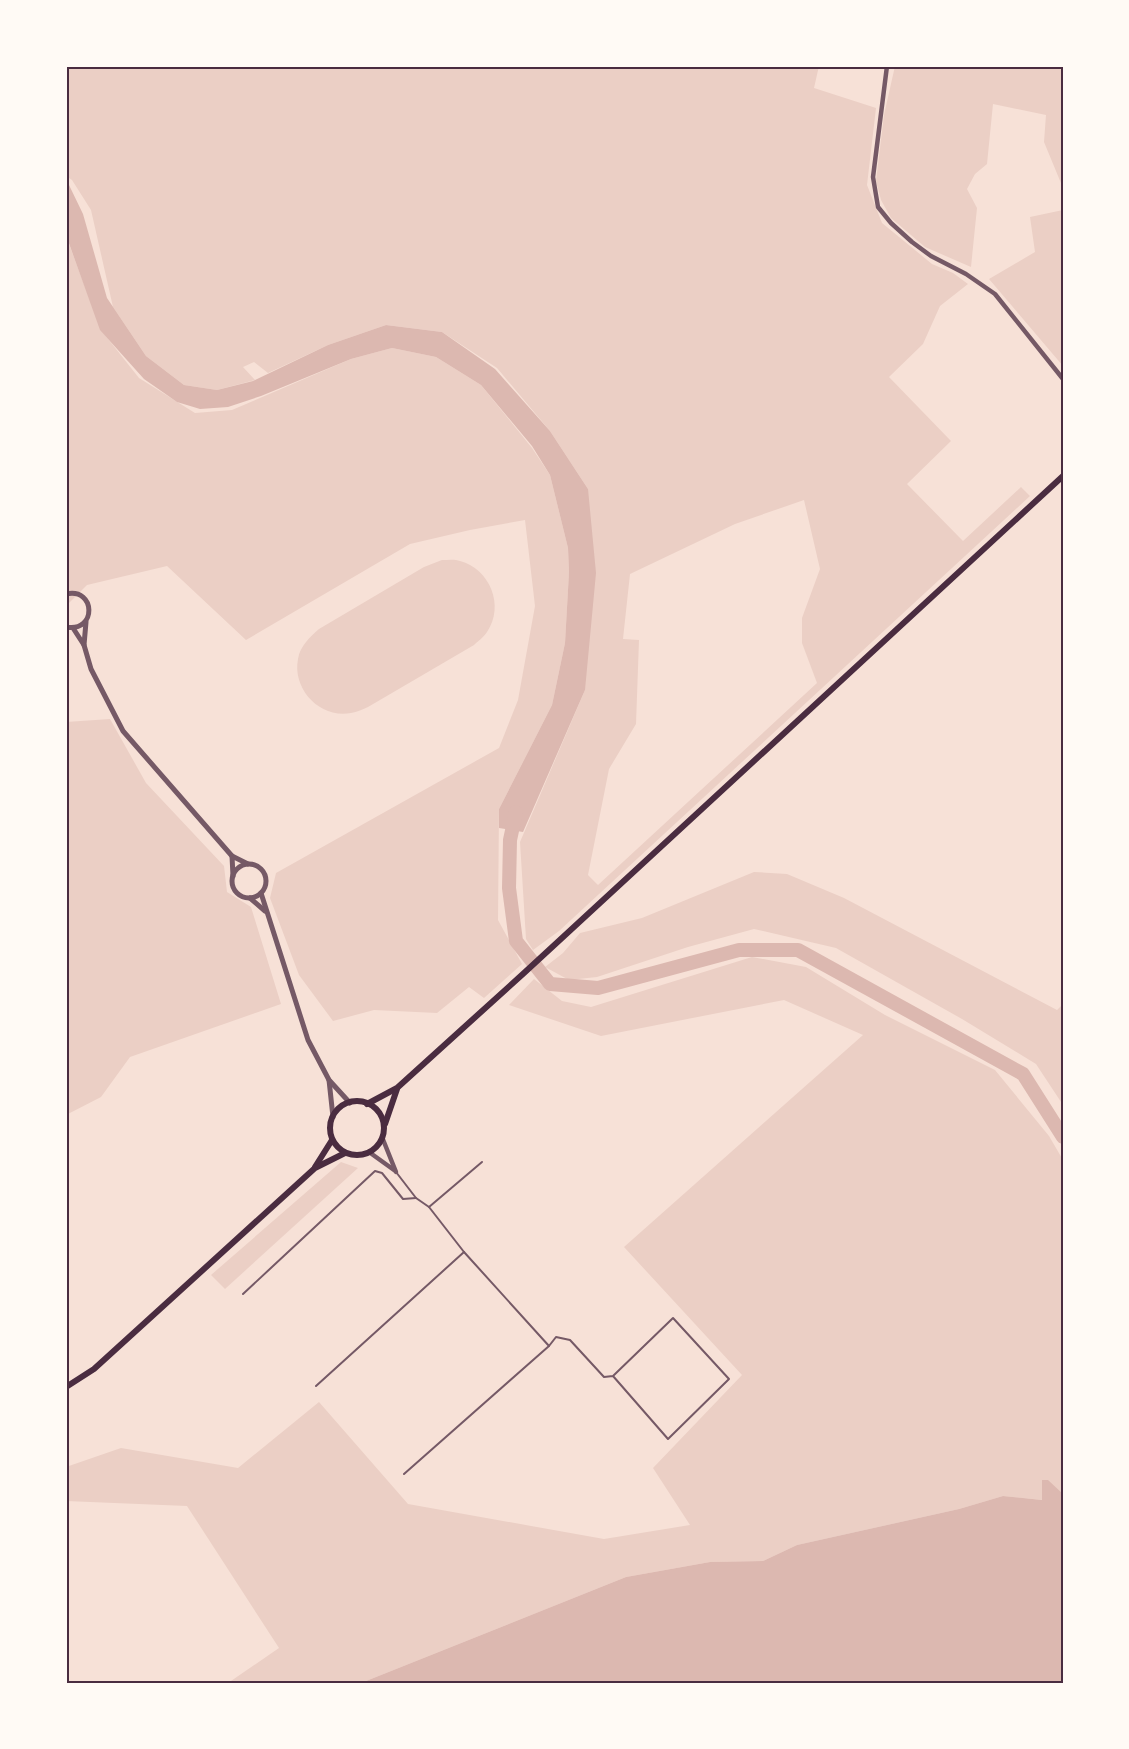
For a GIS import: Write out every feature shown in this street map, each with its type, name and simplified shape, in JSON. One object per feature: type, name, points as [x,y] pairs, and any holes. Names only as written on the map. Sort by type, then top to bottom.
[{"type":"main road","points":[[397,1088],[382,1137],[377,1145],[369,1152],[358,1155],[345,1153],[338,1147],[333,1140],[330,1128],[333,1117],[340,1108],[350,1103],[368,1104],[397,1088],[524,974],[1063,476]]},
{"type":"main road","points":[[368,1104],[379,1113],[384,1127]]},
{"type":"main road","points":[[66,1387],[94,1369],[315,1168],[333,1140]]},
{"type":"main road","points":[[315,1168],[345,1153]]},
{"type":"street","points":[[887,66],[873,177],[878,207],[891,223],[912,242],[995,294],[1063,379]]},
{"type":"street","points":[[66,594],[77,594],[87,601],[90,610],[86,622],[84,645]]},
{"type":"street","points":[[66,627],[74,628],[86,622]]},
{"type":"street","points":[[74,628],[84,645],[91,669],[123,731],[232,856],[260,868],[265,876],[266,885],[261,893],[250,898]]},
{"type":"street","points":[[232,856],[233,884],[238,893],[250,898],[266,913]]},
{"type":"street","points":[[233,877],[238,868],[248,864]]},
{"type":"street","points":[[261,893],[308,1040],[328,1080],[350,1103]]},
{"type":"street","points":[[328,1080],[333,1117]]},
{"type":"street","points":[[382,1137],[396,1172]]},
{"type":"street","points":[[369,1152],[396,1172]]},
{"type":"lane","points":[[429,1207],[482,1162]]},
{"type":"lane","points":[[243,1294],[375,1171],[382,1173],[403,1199],[416,1198]]},
{"type":"lane","points":[[396,1172],[416,1198],[429,1207],[464,1252],[549,1346]]},
{"type":"lane","points":[[316,1386],[464,1252]]},
{"type":"lane","points":[[404,1474],[549,1346],[556,1337],[570,1340],[604,1377],[613,1376],[674,1318],[729,1379],[668,1438],[613,1376]]},
{"type":"shaded area","points":[[66,66],[819,66],[814,88],[876,108],[867,185],[882,223],[932,264],[953,273],[968,284],[940,306],[923,344],[889,377],[951,441],[907,484],[963,541],[1021,487],[1030,496],[559,931],[533,950],[526,939],[520,842],[585,690],[588,489],[550,431],[497,368],[442,332],[386,325],[328,345],[268,373],[254,362],[243,367],[255,380],[217,390],[184,385],[146,356],[113,307],[91,210],[72,180],[66,176]],"holes":[[[804,500],[820,569],[802,618],[802,643],[817,683],[598,885],[588,875],[609,769],[636,724],[639,640],[623,639],[630,574],[735,524]]]},
{"type":"shaded area","points":[[895,66],[1055,66],[1063,71],[1063,188],[1044,142],[1046,115],[993,104],[987,164],[975,174],[967,189],[977,208],[971,267],[925,247],[891,218],[881,200],[876,181],[884,115]]},
{"type":"shaded area","points":[[66,182],[83,214],[107,298],[146,356],[184,385],[217,390],[253,381],[328,345],[386,325],[442,332],[495,369],[550,431],[588,489],[596,573],[585,690],[523,832],[499,828],[499,809],[552,705],[565,643],[569,572],[568,548],[550,475],[532,446],[481,385],[436,357],[392,348],[351,359],[228,407],[200,409],[177,402],[144,379],[100,330],[66,235]]},
{"type":"shaded area","points":[[1063,210],[1063,366],[989,279],[1035,252],[1030,217]]},
{"type":"shaded area","points":[[66,236],[101,330],[139,378],[195,413],[232,410],[351,359],[392,348],[436,357],[481,385],[532,448],[550,475],[568,548],[565,643],[552,705],[499,809],[498,920],[522,964],[484,998],[469,987],[437,1013],[374,1010],[333,1021],[299,975],[270,898],[276,873],[499,748],[518,700],[535,606],[525,520],[410,544],[246,640],[167,566],[87,585],[66,606]]},
{"type":"shaded area","points":[[442,560],[458,560],[471,565],[486,580],[492,590],[495,611],[484,636],[474,645],[358,711],[340,714],[329,711],[311,700],[299,681],[297,670],[299,654],[309,639],[319,629],[424,567]]},
{"type":"shaded area","points":[[110,719],[146,783],[224,866],[227,892],[251,907],[281,1004],[130,1057],[101,1097],[66,1115],[66,722]]},
{"type":"shaded area","points":[[754,872],[787,874],[844,898],[1057,1010],[1063,1004],[1063,1105],[1036,1064],[836,948],[754,929],[688,947],[597,977],[569,980],[545,967],[563,953],[580,933],[642,918]]},
{"type":"shaded area","points":[[752,957],[806,967],[885,1015],[995,1070],[1049,1136],[1063,1160],[1063,1494],[1042,1480],[1043,1500],[1003,1496],[959,1509],[797,1545],[763,1561],[710,1562],[626,1577],[361,1683],[228,1683],[279,1648],[187,1506],[66,1501],[66,1467],[121,1448],[238,1468],[319,1402],[408,1504],[604,1539],[690,1525],[653,1468],[742,1375],[624,1247],[863,1035],[784,1000],[601,1036],[509,1005],[534,979],[562,1001],[591,1007]]},
{"type":"shaded area","points":[[341,1162],[358,1168],[225,1289],[211,1275]]},
{"type":"shaded area","points":[[1042,1480],[1048,1480],[1063,1494],[1063,1683],[361,1683],[626,1577],[710,1562],[763,1561],[797,1545],[959,1509],[1003,1496],[1042,1500]]},
{"type":"waterway","points":[[516,812],[510,840],[509,888],[516,941],[550,984],[598,988],[739,950],[798,950],[1023,1074],[1063,1137]]}]
